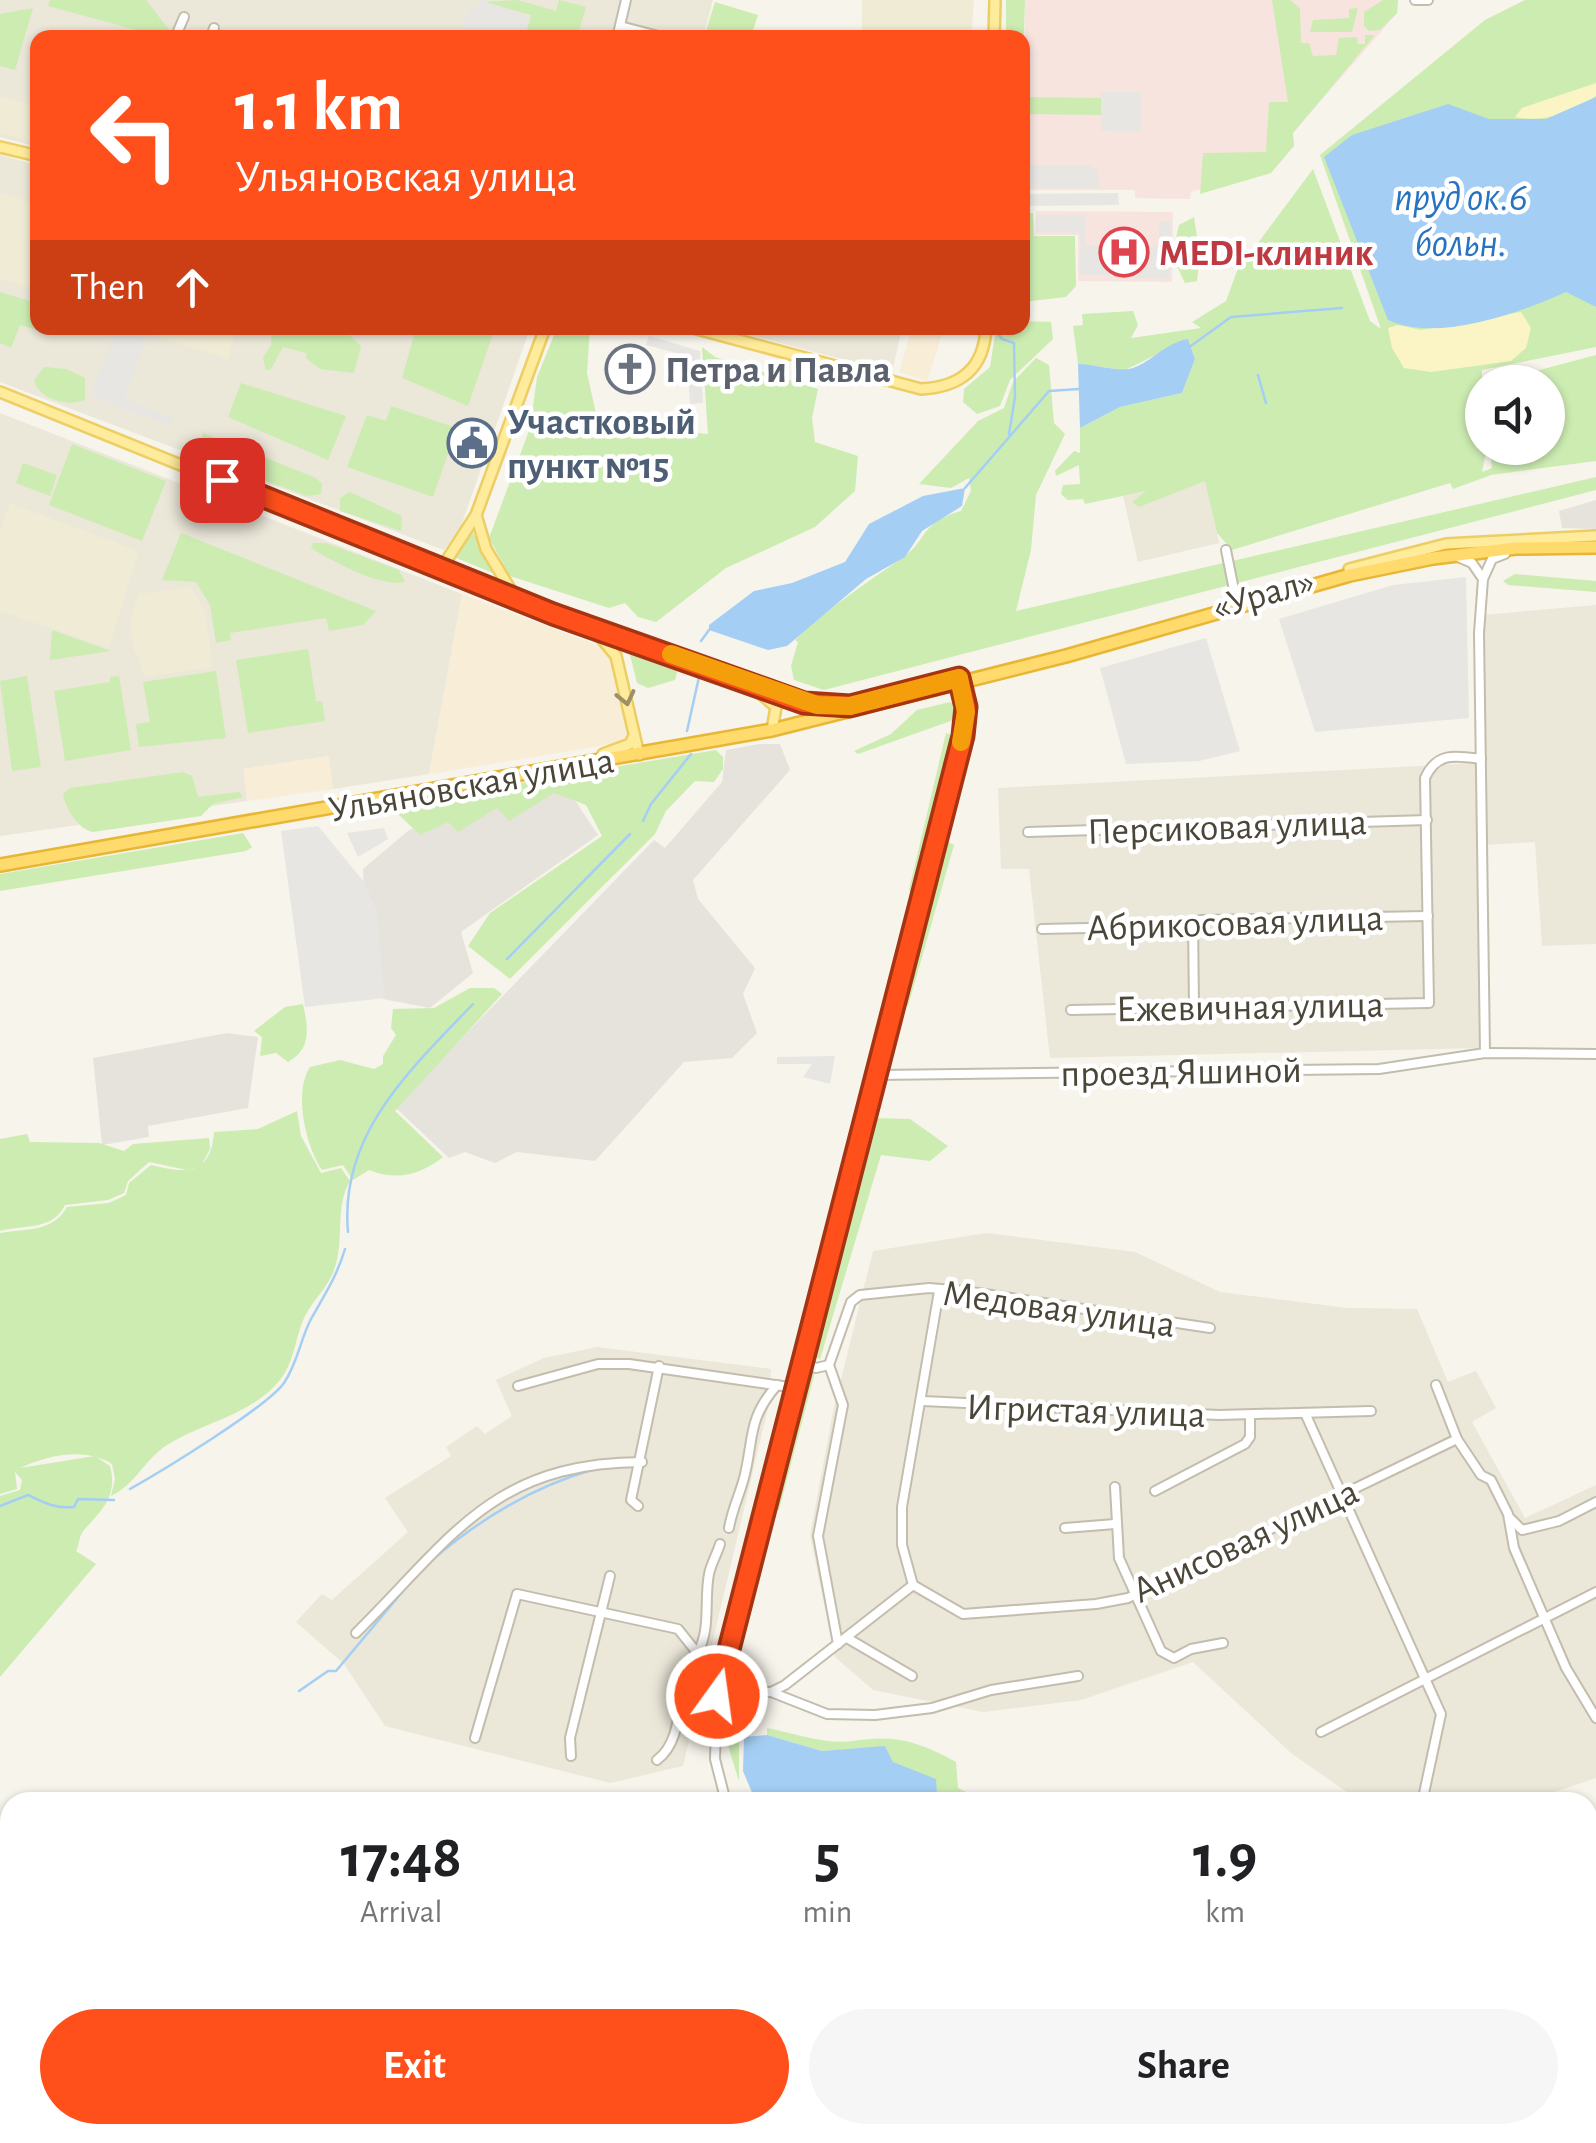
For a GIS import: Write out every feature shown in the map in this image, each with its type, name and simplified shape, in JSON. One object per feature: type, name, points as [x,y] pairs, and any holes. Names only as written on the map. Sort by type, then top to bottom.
[{"type":"highway","name":"«Урал»","points":[[938,686],[1350,575],[1433,558],[1596,541]]},
{"type":"highway","name":"«Урал»","points":[[960,681],[1348,569],[1465,547],[1596,541]]},
{"type":"highway","name":"Ульяновская улица","points":[[773,726],[938,686]]},
{"type":"highway","name":"Ульяновская улица","points":[[0,861],[638,752],[773,726],[938,686]]},
{"type":"highway","name":"Ульяновская улица","points":[[0,861],[603,754],[638,752]]},
{"type":"main road","points":[[994,30],[995,0]]},
{"type":"main road","points":[[0,146],[30,154]]},
{"type":"main road","points":[[441,569],[476,515],[542,335]]},
{"type":"main road","points":[[719,335],[920,389],[944,388],[964,379],[978,362],[984,335]]},
{"type":"main road","points":[[0,392],[553,614],[602,636],[618,664]]},
{"type":"main road","points":[[476,515],[486,549],[517,599]]},
{"type":"main road","points":[[553,614],[804,703],[850,706]]},
{"type":"main road","points":[[632,639],[618,646],[618,664],[638,752]]},
{"type":"main road","points":[[739,681],[772,700],[778,710],[773,726]]},
{"type":"main road","points":[[603,754],[630,744],[634,733]]},
{"type":"street","points":[[619,30],[626,0]]},
{"type":"street","points":[[1414,0],[1428,0]]},
{"type":"street","points":[[178,30],[184,17]]},
{"type":"street","points":[[620,26],[635,30]]},
{"type":"street","points":[[1484,1053],[1483,579],[1496,556],[1548,547]]},
{"type":"street","points":[[1226,550],[1236,600]]},
{"type":"street","points":[[1433,558],[1464,558],[1483,579]]},
{"type":"street","points":[[723,1792],[715,1759],[713,1724],[718,1691],[963,736],[966,707],[960,681]]},
{"type":"street","points":[[1428,916],[1425,778],[1430,767],[1448,756],[1482,759]]},
{"type":"street","name":"Персиковая улица","points":[[1028,832],[1427,820]]},
{"type":"street","name":"Абрикосовая улица","points":[[1042,929],[1428,916]]},
{"type":"street","name":"Ежевичная улица","points":[[1071,1010],[1429,1003],[1428,916]]},
{"type":"street","points":[[1193,921],[1194,1007]]},
{"type":"street","name":"проезд Яшиной","points":[[877,1075],[1379,1068],[1484,1053],[1596,1054]]},
{"type":"street","points":[[771,1692],[913,1586],[902,1545],[902,1507],[939,1291]]},
{"type":"street","name":"Медовая улица","points":[[829,1365],[851,1302],[860,1295],[939,1291],[1210,1328]]},
{"type":"street","points":[[802,1362],[816,1368],[829,1365],[843,1405],[818,1536],[838,1644]]},
{"type":"street","points":[[518,1386],[598,1364],[658,1366],[796,1388]]},
{"type":"street","points":[[638,1506],[630,1500],[642,1462],[658,1366]]},
{"type":"street","points":[[730,1528],[746,1472],[748,1434],[754,1416],[777,1385]]},
{"type":"street","points":[[1436,1385],[1457,1439],[1482,1475],[1491,1480],[1508,1514],[1522,1530],[1536,1529],[1596,1502]]},
{"type":"street","name":"Игристая улица","points":[[923,1401],[1016,1409],[1250,1415],[1370,1411]]},
{"type":"street","points":[[1305,1413],[1340,1497],[1425,1676],[1442,1723],[1425,1792]]},
{"type":"street","name":"Игристая улица","points":[[1155,1491],[1244,1444],[1250,1437],[1250,1415]]},
{"type":"street","name":"Анисовая улица","points":[[913,1586],[963,1614],[1096,1604],[1134,1594],[1457,1439]]},
{"type":"street","points":[[356,1634],[445,1538],[484,1506],[518,1486],[565,1468],[642,1462]]},
{"type":"street","points":[[1115,1487],[1118,1558],[1165,1656],[1174,1658],[1192,1649],[1224,1643]]},
{"type":"street","points":[[1508,1514],[1514,1548],[1566,1668],[1596,1718]]},
{"type":"street","points":[[1064,1528],[1115,1524]]},
{"type":"street","points":[[657,1760],[672,1741],[684,1680],[690,1661],[698,1654],[706,1618],[709,1574],[720,1544]]},
{"type":"street","points":[[571,1756],[570,1738],[610,1576]]},
{"type":"street","points":[[1321,1732],[1596,1592]]},
{"type":"street","points":[[475,1738],[517,1594],[678,1629],[698,1654],[726,1660]]},
{"type":"street","points":[[847,1638],[912,1676]]},
{"type":"street","points":[[718,1691],[771,1692],[803,1708],[846,1716],[914,1711],[948,1700],[1078,1676]]},
{"type":"shaded area","points":[[0,0],[621,0],[613,30],[30,30],[30,145],[0,137]]},
{"type":"shaded area","points":[[480,0],[529,16],[525,30],[462,30],[469,9],[477,11]]},
{"type":"shaded area","points":[[632,0],[713,0],[705,30],[625,30]]},
{"type":"shaded area","points":[[862,0],[974,0],[972,30],[862,30]]},
{"type":"shaded area","points":[[1025,0],[1398,0],[1397,13],[1293,133],[1270,168],[1191,192],[1190,199],[1135,198],[1135,190],[1030,190],[1030,30],[1025,30]]},
{"type":"shaded area","points":[[1101,92],[1141,92],[1141,132],[1101,131]]},
{"type":"shaded area","points":[[0,96],[30,104],[30,141],[0,133]]},
{"type":"shaded area","points":[[0,155],[30,163],[30,335],[528,335],[461,526],[444,550],[0,382]]},
{"type":"shaded area","points":[[1030,165],[1088,165],[1098,170],[1099,188],[1030,188]]},
{"type":"shaded area","points":[[0,193],[30,202],[30,288],[0,279]]},
{"type":"shaded area","points":[[1118,193],[1119,205],[1030,206],[1030,194]]},
{"type":"shaded area","points":[[1036,211],[1173,212],[1172,282],[1078,281],[1078,235],[1035,235]]},
{"type":"shaded area","points":[[1036,215],[1085,215],[1086,245],[1108,246],[1108,275],[1080,275],[1080,233],[1036,232]]},
{"type":"shaded area","points":[[1159,221],[1171,222],[1170,279],[1132,278],[1132,247],[1158,247]]},
{"type":"shaded area","points":[[114,335],[136,335],[147,339],[124,399],[173,418],[170,426],[91,396]]},
{"type":"shaded area","points":[[155,335],[234,335],[228,360]]},
{"type":"shaded area","points":[[750,335],[900,335],[892,372]]},
{"type":"shaded area","points":[[910,335],[942,335],[927,381],[899,372]]},
{"type":"shaded area","points":[[649,336],[700,351],[703,403],[690,404],[687,356],[646,345]]},
{"type":"shaded area","points":[[0,413],[462,594],[429,774],[333,789],[328,756],[244,769],[247,801],[0,836]]},
{"type":"shaded area","points":[[1205,478],[1219,543],[1138,562],[1123,496]]},
{"type":"shaded area","points":[[1596,500],[1596,529],[1562,528],[1559,511]]},
{"type":"shaded area","points":[[10,503],[139,551],[109,648],[0,611],[0,529]]},
{"type":"shaded area","points":[[1466,577],[1469,718],[1315,732],[1279,619],[1393,585]]},
{"type":"shaded area","points":[[191,587],[205,611],[213,667],[145,677],[133,648],[130,622],[138,594]]},
{"type":"shaded area","points":[[462,594],[599,646],[610,660],[629,741],[429,774]]},
{"type":"shaded area","points":[[1596,605],[1596,944],[1542,946],[1535,842],[1484,845],[1483,615]]},
{"type":"shaded area","points":[[1206,638],[1240,751],[1199,761],[1126,764],[1100,668]]},
{"type":"shaded area","points":[[780,744],[790,770],[693,880],[698,899],[755,968],[743,994],[757,1033],[732,1058],[684,1062],[595,1161],[517,1152],[495,1163],[465,1152],[449,1158],[395,1107],[654,840],[665,848],[722,782],[726,750]]},
{"type":"shaded area","points":[[329,756],[333,789],[248,801],[243,769]]},
{"type":"shaded area","points":[[1477,763],[1482,1048],[1050,1058],[1029,869],[1001,869],[998,788]]},
{"type":"shaded area","points":[[566,787],[598,835],[461,932],[473,973],[430,1008],[383,999],[375,913],[364,890],[363,869],[409,830]]},
{"type":"shaded area","points":[[318,826],[364,882],[376,909],[385,998],[305,1007],[281,831]]},
{"type":"shaded area","points":[[384,828],[388,839],[358,857],[347,833]]},
{"type":"shaded area","points":[[227,1033],[258,1037],[248,1108],[148,1126],[149,1137],[102,1145],[93,1058]]},
{"type":"shaded area","points":[[835,1056],[830,1084],[803,1077],[812,1064],[777,1064],[777,1057]]},
{"type":"shaded area","points":[[987,1233],[1135,1252],[1220,1292],[1347,1308],[1417,1309],[1448,1382],[1476,1371],[1496,1408],[1472,1422],[1525,1518],[1596,1485],[1596,1778],[1555,1792],[1347,1792],[1291,1753],[1193,1662],[1081,1700],[983,1712],[873,1690],[835,1657],[810,1535],[834,1407],[873,1251]]},
{"type":"shaded area","points":[[597,1347],[771,1369],[768,1408],[683,1766],[610,1783],[385,1726],[344,1664],[296,1622],[322,1594],[332,1600],[408,1532],[385,1498],[451,1456],[446,1447],[477,1426],[485,1434],[512,1416],[496,1380],[544,1358]]},
{"type":"green space","points":[[50,0],[146,0],[169,30],[136,30],[48,6]]},
{"type":"green space","points":[[517,0],[556,11],[559,0],[586,7],[579,30],[527,30],[531,15],[483,2]]},
{"type":"green space","points":[[1006,0],[1025,0],[1024,30],[1006,30]]},
{"type":"green space","points":[[1272,0],[1290,0],[1300,8],[1301,43],[1309,43],[1313,56],[1336,55],[1339,38],[1357,37],[1358,44],[1365,44],[1365,35],[1375,35],[1293,133],[1294,146],[1271,173],[1200,194],[1203,153],[1266,152],[1269,102],[1288,102]]},
{"type":"green space","points":[[1383,0],[1398,0],[1397,13],[1380,30],[1369,31],[1364,26],[1364,12]]},
{"type":"green space","points":[[1525,0],[1596,0],[1596,347],[1507,365],[1465,365],[1465,465],[1483,465],[1482,472],[1492,465],[1565,465],[1565,365],[1559,365],[1596,355],[1596,461],[1491,475],[1453,489],[1450,483],[1232,550],[1217,533],[1205,481],[1139,507],[1132,502],[1146,491],[1085,504],[1083,499],[1068,500],[1061,494],[1063,485],[1080,484],[1079,465],[1056,476],[1055,471],[1074,451],[1080,453],[1080,428],[1120,407],[1182,393],[1195,359],[1188,339],[1125,370],[1078,364],[1073,326],[1083,325],[1082,314],[1133,311],[1138,325],[1131,338],[1201,328],[1192,322],[1226,301],[1237,271],[1313,169],[1370,321],[1381,329],[1320,155],[1485,20]]},
{"type":"green space","points":[[715,2],[758,15],[753,30],[706,30]]},
{"type":"green space","points":[[33,8],[15,70],[0,66],[0,14]]},
{"type":"green space","points":[[1358,8],[1352,32],[1310,32],[1313,20],[1349,18],[1349,9]]},
{"type":"green space","points":[[1030,97],[1101,98],[1101,115],[1030,114]]},
{"type":"green space","points":[[1030,213],[1034,236],[1075,236],[1076,286],[1066,297],[1030,301]]},
{"type":"green space","points":[[1194,217],[1200,257],[1197,281],[1185,283],[1172,256],[1179,225]]},
{"type":"green space","points":[[0,292],[30,301],[30,328],[20,325],[11,348],[0,343]]},
{"type":"green space","points":[[1030,321],[1051,322],[1053,339],[1010,380],[1000,406],[977,414],[963,402],[964,389],[990,367],[995,335],[1030,335]]},
{"type":"green space","points":[[272,335],[350,335],[361,346],[354,373],[320,369],[306,358],[307,353],[283,347],[271,369],[266,370],[263,358]]},
{"type":"green space","points":[[414,335],[493,335],[468,406],[402,378]]},
{"type":"green space","points":[[554,335],[590,335],[587,373],[597,418],[624,426],[708,434],[702,347],[715,357],[818,389],[812,418],[815,442],[858,456],[855,491],[815,527],[726,568],[656,622],[638,617],[625,603],[609,608],[510,576],[489,538],[530,428],[537,377]]},
{"type":"green space","points":[[1036,358],[1049,365],[1054,423],[1065,434],[1036,495],[1031,550],[1016,611],[1596,477],[1596,490],[824,690],[794,680],[791,666],[798,642],[795,640],[911,551],[931,526],[961,511],[971,491],[969,478],[951,488],[919,484],[978,421],[1004,408],[1013,382]]},
{"type":"green space","points":[[44,367],[66,369],[85,378],[85,400],[63,402],[42,393],[34,381]]},
{"type":"green space","points":[[241,383],[346,416],[328,460],[228,417]]},
{"type":"green space","points":[[391,406],[457,428],[433,497],[347,467],[367,415],[386,421]]},
{"type":"green space","points":[[203,433],[316,478],[322,484],[321,494],[307,496],[204,453],[200,444]]},
{"type":"green space","points":[[72,444],[166,481],[142,541],[49,505]]},
{"type":"green space","points":[[23,463],[57,475],[50,496],[16,483]]},
{"type":"green space","points":[[350,492],[402,516],[401,531],[340,511],[340,498]]},
{"type":"green space","points":[[472,531],[498,575],[454,557]]},
{"type":"green space","points":[[181,533],[376,611],[363,625],[329,631],[326,618],[230,633],[231,640],[216,643],[210,605],[196,582],[162,580]]},
{"type":"green space","points":[[313,543],[326,543],[399,570],[405,582],[383,581],[357,572],[311,548]]},
{"type":"green space","points":[[1515,574],[1596,581],[1596,592],[1508,585],[1503,581]]},
{"type":"green space","points":[[52,630],[111,651],[50,660]]},
{"type":"green space","points":[[635,648],[678,669],[675,680],[648,688],[637,683],[630,655]]},
{"type":"green space","points":[[308,649],[316,701],[322,701],[325,721],[248,733],[236,660]]},
{"type":"green space","points":[[216,671],[226,738],[139,747],[136,724],[150,722],[143,682]]},
{"type":"green space","points":[[27,676],[41,767],[12,771],[0,681]]},
{"type":"green space","points":[[119,676],[131,750],[65,761],[54,691],[110,682],[110,677]]},
{"type":"green space","points":[[950,702],[958,706],[959,718],[858,754],[854,751],[891,734],[917,710]]},
{"type":"green space","points":[[946,733],[955,736],[914,895],[909,890]]},
{"type":"green space","points":[[716,750],[723,757],[723,769],[714,782],[695,781],[666,811],[655,834],[510,979],[468,946],[490,913],[602,836],[586,805],[554,793],[509,821],[497,808],[458,832],[448,822],[420,835],[398,814],[401,803]]},
{"type":"green space","points":[[183,772],[192,776],[198,797],[239,792],[243,797],[213,804],[201,816],[93,832],[74,817],[63,794],[70,788]]},
{"type":"green space","points":[[243,833],[252,847],[246,851],[0,891],[0,874]]},
{"type":"green space","points":[[943,839],[954,845],[908,1006],[901,1004]]},
{"type":"green space","points":[[470,988],[494,988],[502,994],[395,1111],[443,1157],[417,1172],[399,1175],[369,1170],[353,1180],[343,1165],[322,1170],[311,1147],[302,1105],[310,1067],[340,1060],[374,1069],[383,1064],[383,1056],[396,1035],[391,1028],[393,1009],[434,1008]]},
{"type":"green space","points":[[303,1004],[307,1029],[301,1051],[288,1062],[276,1053],[260,1056],[262,1037],[254,1031],[285,1007]]},
{"type":"green space","points":[[297,1111],[301,1136],[321,1173],[341,1168],[350,1181],[342,1203],[336,1265],[305,1316],[285,1373],[256,1402],[167,1445],[111,1496],[115,1479],[112,1464],[97,1458],[110,1466],[112,1486],[102,1509],[82,1533],[76,1551],[96,1564],[0,1677],[0,1496],[20,1490],[22,1480],[15,1472],[17,1489],[0,1494],[0,1233],[46,1225],[67,1207],[109,1203],[126,1195],[129,1183],[151,1165],[175,1170],[195,1168],[208,1157],[214,1132],[258,1129]],"holes":[[[93,1456],[20,1468],[54,1457]]]},
{"type":"green space","points":[[875,1118],[910,1119],[948,1146],[930,1161],[881,1155],[820,1359],[809,1354]]},
{"type":"green space","points":[[27,1134],[30,1142],[99,1143],[124,1151],[133,1144],[209,1138],[210,1149],[201,1166],[187,1170],[149,1162],[128,1181],[124,1193],[108,1200],[65,1205],[46,1223],[0,1231],[0,1139]]},
{"type":"green space","points":[[806,1369],[815,1372],[779,1510],[769,1509]]},
{"type":"green space","points":[[732,1698],[744,1699],[753,1712],[739,1736],[739,1781],[726,1730]]},
{"type":"green space","points":[[767,1728],[832,1741],[881,1738],[918,1744],[956,1762],[958,1788],[966,1792],[932,1792],[893,1762],[884,1747],[822,1751],[767,1735]]},
{"type":"sand","points":[[1596,83],[1596,96],[1567,112],[1537,119],[1515,117],[1522,108]]},
{"type":"sand","points":[[1521,312],[1531,328],[1526,348],[1511,361],[1431,372],[1404,368],[1392,348],[1388,328],[1398,325],[1421,330]]},
{"type":"water","name":"пруд ок.6 больн.","points":[[1596,97],[1596,307],[1566,292],[1502,316],[1453,327],[1408,326],[1388,320],[1324,157],[1352,135],[1448,104],[1489,119],[1546,119]]},
{"type":"water","points":[[1188,339],[1195,359],[1182,393],[1120,407],[1080,428],[1078,364],[1129,369]]},
{"type":"water","points":[[965,488],[962,506],[922,531],[905,557],[866,579],[787,646],[768,650],[709,630],[709,625],[754,591],[792,583],[845,562],[869,524],[923,496]]},
{"type":"water","points":[[767,1735],[822,1751],[885,1746],[893,1762],[936,1779],[937,1792],[752,1792],[743,1771],[744,1737]]},
{"type":"waterway","points":[[1188,348],[1231,317],[1342,308]]},
{"type":"waterway","points":[[999,335],[1014,343],[1015,397],[1009,434]]},
{"type":"waterway","points":[[1258,375],[1266,403]]},
{"type":"waterway","points":[[965,488],[1049,391],[1079,389]]},
{"type":"waterway","points":[[701,641],[709,630]]},
{"type":"waterway","points":[[687,731],[699,677]]},
{"type":"waterway","points":[[643,821],[651,804],[691,754]]},
{"type":"waterway","points":[[507,959],[630,834]]},
{"type":"waterway","points":[[348,1232],[348,1197],[367,1134],[404,1079],[473,1004]]},
{"type":"waterway","points":[[130,1489],[236,1422],[284,1383],[345,1249]]},
{"type":"waterway","points":[[432,1560],[509,1506],[595,1469]]},
{"type":"waterway","points":[[0,1506],[28,1495],[67,1507],[74,1507],[78,1499],[114,1500]]},
{"type":"waterway","points":[[299,1691],[328,1671],[336,1671],[419,1572]]},
{"type":"slow traffic","points":[[671,654],[739,681],[817,705],[850,706],[959,678],[966,712],[961,742]]},
{"type":"place","name":"MEDI-клиник","points":[[1124,252]]},
{"type":"place","name":"Петра и Павла","points":[[630,369]]},
{"type":"place","name":"Участковый пункт №15","points":[[472,443]]},
{"type":"route","points":[[222,480],[553,614],[599,627],[804,703],[850,706],[959,678],[966,707],[963,736],[717,1696]]}]
